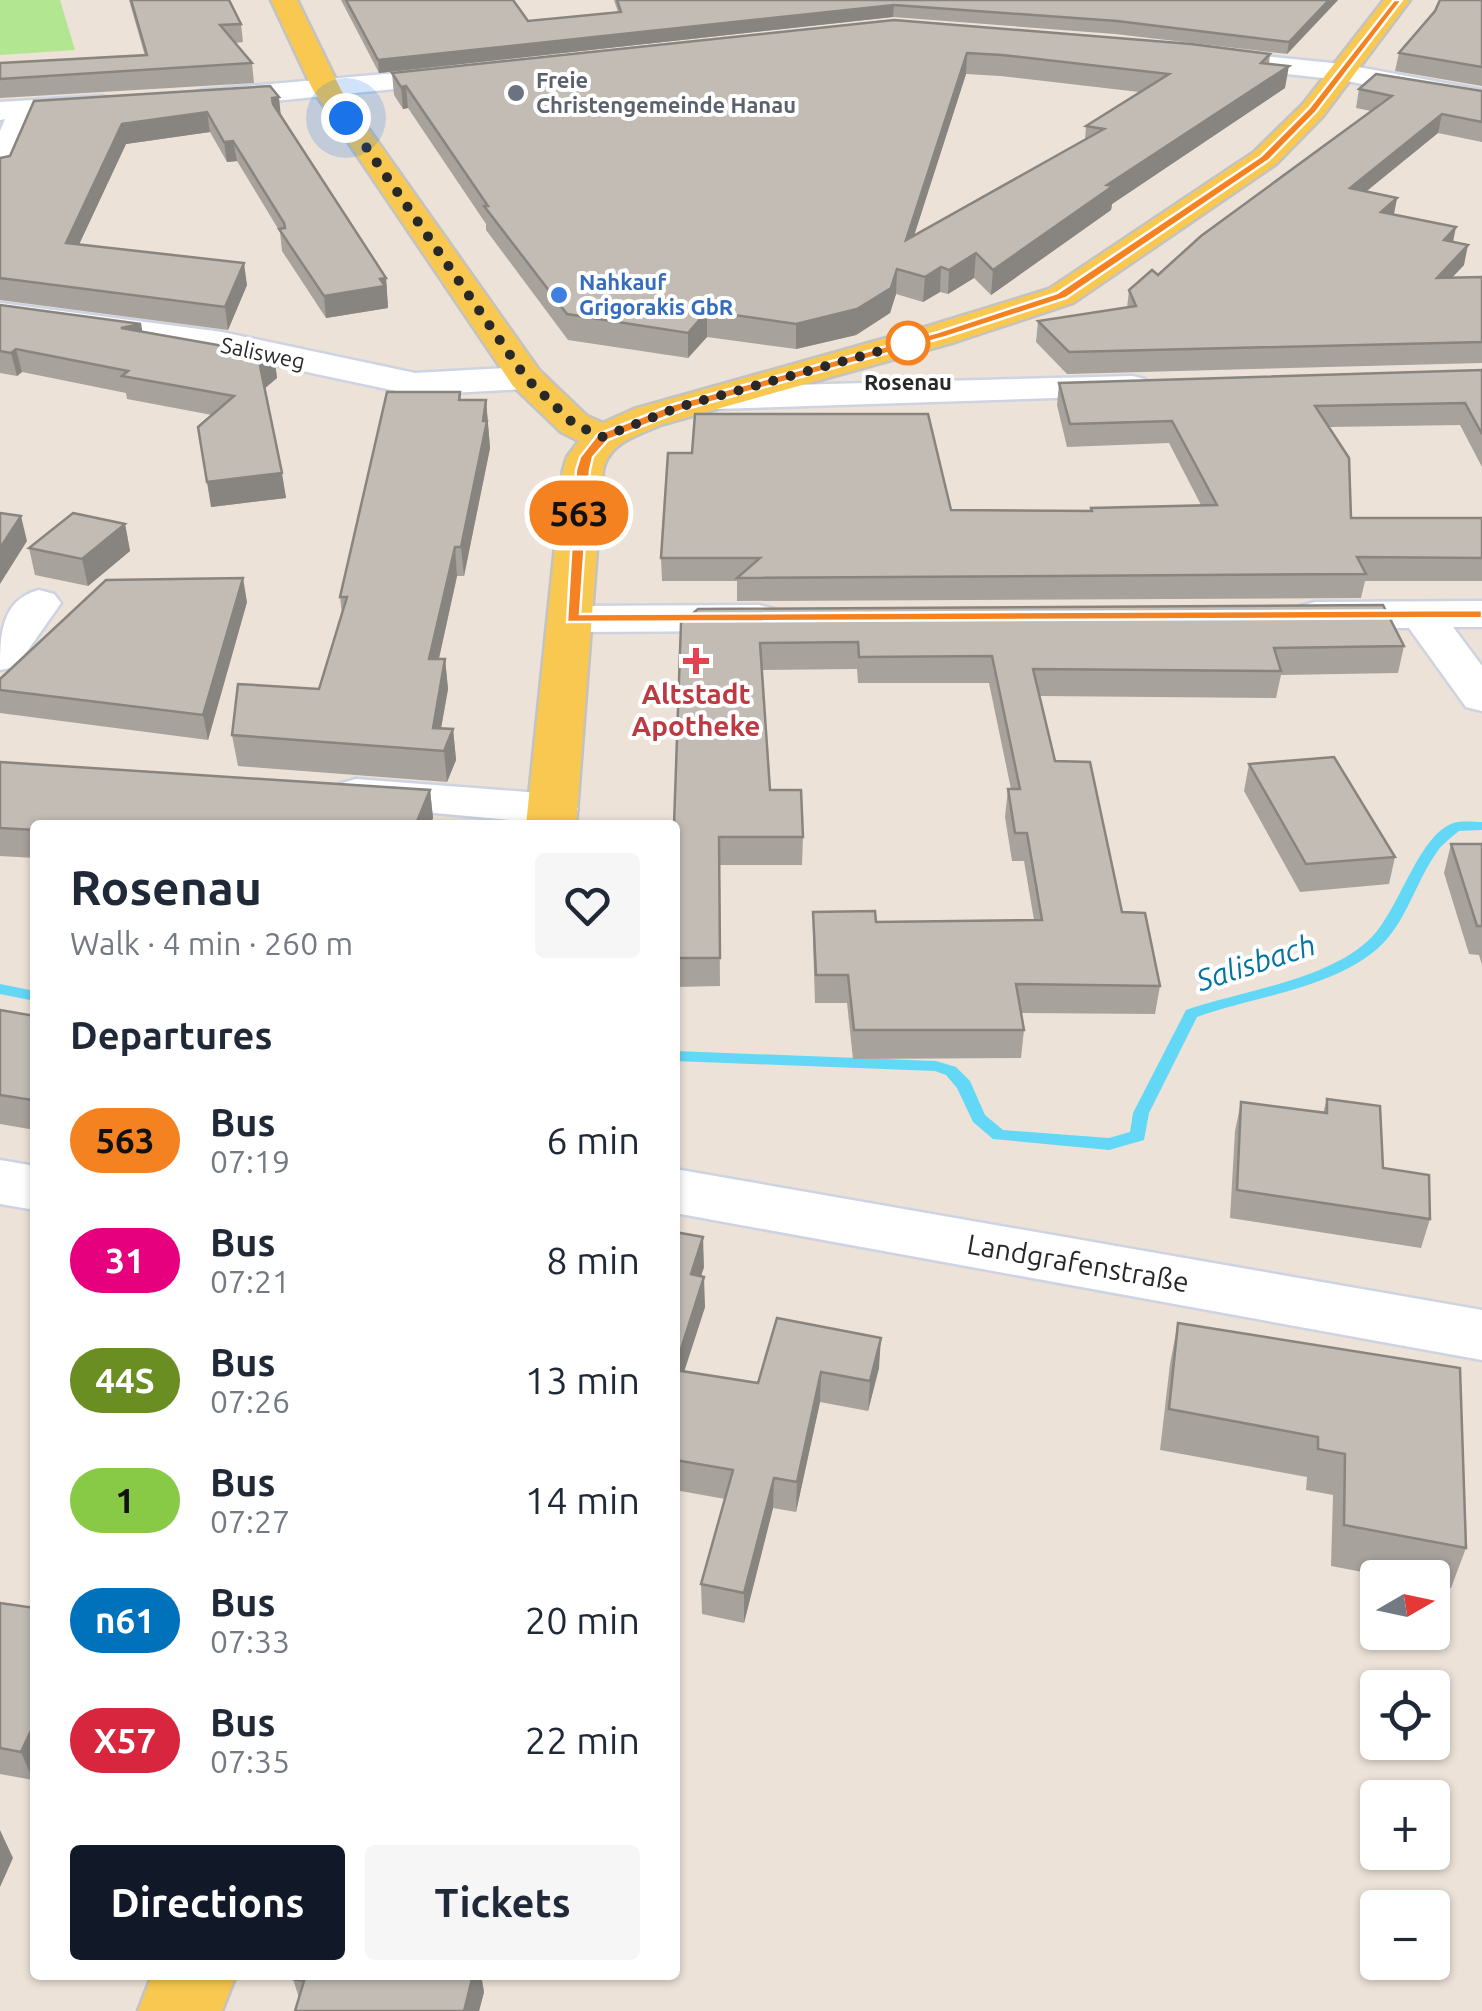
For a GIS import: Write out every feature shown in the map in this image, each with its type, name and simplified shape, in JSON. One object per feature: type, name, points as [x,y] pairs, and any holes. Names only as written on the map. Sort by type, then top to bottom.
[{"type":"main road","points":[[284,0],[327,90],[526,378],[574,424],[603,437]]},
{"type":"main road","points":[[552,817],[583,470],[586,457],[603,437],[648,418],[1061,296],[1265,158],[1312,110],[1397,0]]},
{"type":"main road","points":[[180,2011],[192,1980]]},
{"type":"street","points":[[1185,56],[1342,72],[1482,99]]},
{"type":"street","points":[[178,100],[327,90],[500,71]]},
{"type":"street","points":[[0,168],[11,110],[139,102]]},
{"type":"street","name":"Salisweg","points":[[0,313],[222,343],[415,384],[526,378]]},
{"type":"street","points":[[715,398],[1167,386]]},
{"type":"street","points":[[0,657],[39,603]]},
{"type":"street","points":[[1421,614],[1482,698]]},
{"type":"street","points":[[1282,615],[1482,614]]},
{"type":"street","points":[[572,619],[806,618]]},
{"type":"street","points":[[316,791],[552,817]]},
{"type":"street","points":[[0,1182],[30,1187]]},
{"type":"street","name":"Landgrafenstraße","points":[[680,1191],[1482,1335]]},
{"type":"green space","points":[[0,0],[60,0],[75,50],[0,55]]},
{"type":"building","points":[[131,0],[229,0],[241,24],[220,25],[252,63],[0,79],[0,63],[147,55]]},
{"type":"building","points":[[346,0],[513,0],[528,21],[621,12],[617,0],[1329,0],[1289,42],[1117,21],[894,5],[378,60]]},
{"type":"building","points":[[1440,0],[1482,0],[1482,67],[1399,53]]},
{"type":"building","points":[[894,20],[1191,44],[1270,54],[1261,63],[1289,66],[1107,185],[1113,186],[993,270],[976,253],[949,270],[941,267],[925,277],[897,269],[891,288],[857,309],[796,324],[707,311],[688,333],[567,314],[484,206],[488,206],[406,86],[401,87],[392,73]],"holes":[[[967,53],[1169,74],[1086,126],[1104,129],[906,240]]]},
{"type":"building","points":[[1376,74],[1482,91],[1482,122],[1442,114],[1350,188],[1397,198],[1381,212],[1456,227],[1444,240],[1468,245],[1437,278],[1482,277],[1482,342],[1069,352],[1038,321],[1136,306],[1129,290],[1152,270],[1158,275],[1201,236],[1392,96],[1359,89]]},
{"type":"building","points":[[270,86],[279,97],[272,98],[273,104],[386,278],[380,279],[385,286],[324,296],[279,229],[285,228],[284,223],[233,141],[224,142],[207,112],[122,124],[66,243],[244,263],[225,307],[0,278],[0,158],[10,156],[34,101]]},
{"type":"building","points":[[0,305],[141,324],[121,328],[274,355],[260,366],[282,473],[207,482],[198,427],[234,396],[122,376],[128,371],[16,349],[11,353],[0,351]]},
{"type":"building","points":[[1482,370],[1482,434],[1465,403],[1315,406],[1349,458],[1351,518],[1482,518],[1482,558],[1357,557],[1366,574],[737,578],[760,558],[661,558],[668,453],[692,453],[695,414],[928,414],[951,510],[1092,511],[1091,508],[1217,505],[1172,421],[1070,424],[1059,383]]},
{"type":"building","points":[[387,392],[460,392],[459,400],[486,400],[483,421],[487,421],[461,547],[455,547],[429,659],[445,659],[433,728],[453,729],[444,751],[232,735],[238,684],[319,689],[347,597],[340,597]]},
{"type":"building","points":[[0,513],[21,516],[0,548]]},
{"type":"building","points":[[73,513],[125,524],[82,559],[29,548]]},
{"type":"building","points":[[243,578],[203,715],[0,690],[0,679],[106,580]]},
{"type":"building","points":[[1383,605],[1404,646],[1274,648],[1281,671],[1033,669],[1055,761],[1090,762],[1122,912],[1145,913],[1160,986],[1016,984],[1024,1030],[854,1030],[848,975],[816,975],[813,912],[875,911],[876,922],[1042,920],[1027,833],[1015,833],[1008,789],[1020,789],[992,656],[859,657],[858,642],[760,643],[770,790],[801,790],[803,837],[719,837],[720,958],[680,958],[680,820],[674,820],[681,623],[698,609]]},
{"type":"building","points":[[1334,757],[1395,857],[1306,864],[1249,764]]},
{"type":"building","points":[[0,762],[430,790],[418,820],[30,820],[30,830],[0,828]]},
{"type":"building","points":[[1451,844],[1482,844],[1482,926],[1477,926]]},
{"type":"building","points":[[0,1010],[30,1015],[30,1100],[0,1095]]},
{"type":"building","points":[[1327,1099],[1380,1106],[1383,1168],[1429,1175],[1430,1219],[1237,1190],[1241,1102],[1327,1113]]},
{"type":"building","points":[[680,1233],[703,1237],[691,1274],[704,1277],[680,1352]]},
{"type":"building","points":[[777,1318],[881,1338],[870,1381],[821,1372],[797,1482],[774,1478],[744,1593],[701,1584],[733,1470],[680,1461],[680,1371],[758,1383]]},
{"type":"building","points":[[1178,1323],[1460,1368],[1466,1548],[1344,1525],[1345,1454],[1318,1449],[1318,1437],[1169,1409]]},
{"type":"building","points":[[0,1603],[30,1607],[30,1733],[21,1752],[0,1748]]},
{"type":"building","points":[[298,1980],[472,1980],[464,2011],[295,2011],[304,1981]]},
{"type":"waterway","name":"Salisbach","points":[[680,1056],[936,1066],[951,1071],[964,1085],[979,1118],[999,1135],[1109,1144],[1138,1136],[1141,1113],[1191,1014],[1308,979],[1352,959],[1388,928],[1437,843],[1455,827],[1482,826]]},
{"type":"waterway","name":"Salisbach","points":[[0,989],[30,995]]},
{"type":"bus line","name":"563","points":[[1397,0],[1312,110],[1265,158],[1061,296],[942,334],[679,407],[603,437],[586,457],[583,470],[572,619],[1482,614]]},
{"type":"place","name":"Freie Christengemeinde Hanau","points":[[516,93]]},
{"type":"place","name":"Nahkauf Grigorakis GbR","points":[[559,295]]},
{"type":"place","name":"Rosenau","points":[[908,343]]},
{"type":"place","name":"Altstadt Apotheke","points":[[696,661]]},
{"type":"route","points":[[346,118],[526,378],[574,424],[603,437],[679,407],[916,341],[908,343]]}]
